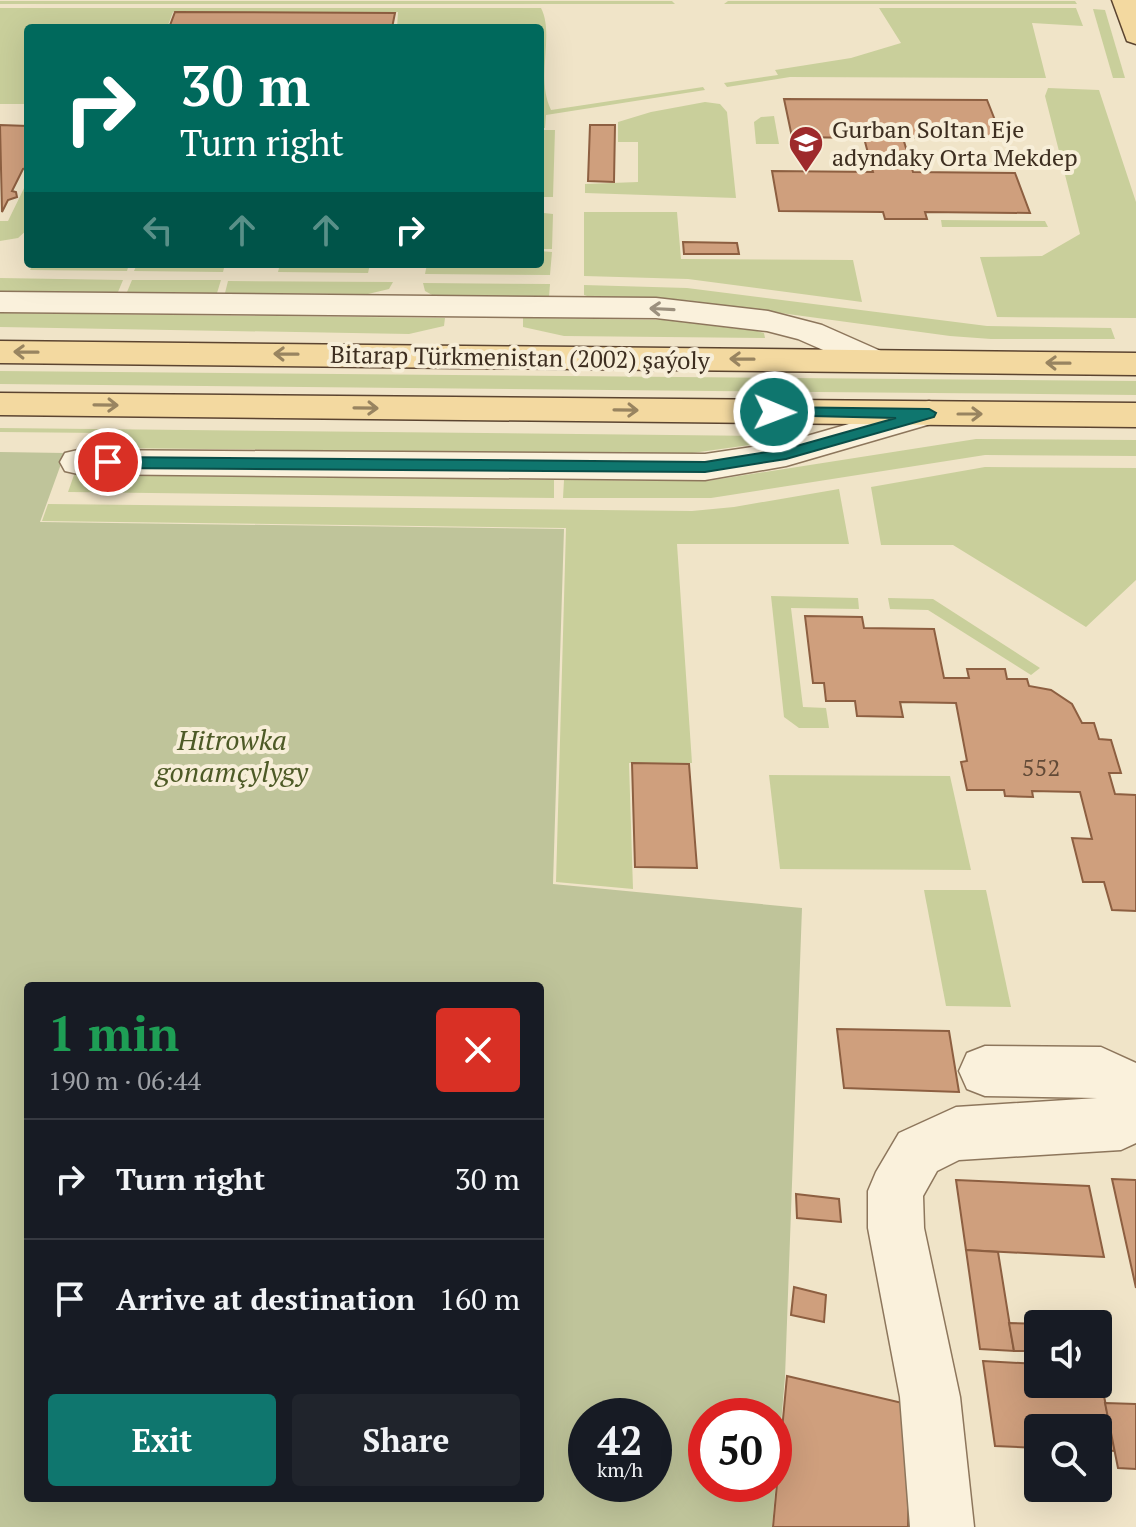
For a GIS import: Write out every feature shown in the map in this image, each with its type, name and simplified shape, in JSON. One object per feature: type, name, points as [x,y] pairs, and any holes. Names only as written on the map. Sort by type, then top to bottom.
[{"type":"main road","points":[[1124,0],[1136,36]]},
{"type":"main road","name":"Bitarap Türkmenistan (2002) şaýoly","points":[[0,352],[1136,364]]},
{"type":"main road","name":"Bitarap Türkmenistan (2002) şaýoly","points":[[0,404],[1136,415]]},
{"type":"street","points":[[0,302],[656,308],[768,321],[810,332],[871,360]]},
{"type":"street","points":[[78,462],[696,468],[786,454],[929,413]]},
{"type":"street","points":[[985,1071],[1101,1072],[1136,1091]]},
{"type":"street","points":[[942,1527],[930,1397],[896,1228],[895,1191],[918,1152],[956,1134],[1121,1123],[1136,1107]]},
{"type":"green space","points":[[0,1],[672,1],[675,4],[0,4]]},
{"type":"green space","points":[[728,1],[1075,1],[1077,4],[724,4]]},
{"type":"green space","points":[[0,8],[541,8],[546,31],[545,84],[551,110],[703,87],[705,90],[546,115],[544,128],[544,24],[397,24],[398,12],[173,12],[168,24],[24,24],[24,104],[0,104]]},
{"type":"green space","points":[[879,8],[1076,8],[1083,26],[1032,23],[1046,78],[790,77],[727,87],[724,83],[778,75],[775,70],[851,58],[901,43]]},
{"type":"green space","points":[[1093,9],[1105,10],[1125,78],[1113,78]]},
{"type":"green space","points":[[1048,88],[1099,90],[1136,202],[1136,318],[997,317],[980,257],[1042,256],[1080,234],[1045,96]]},
{"type":"green space","points":[[705,102],[720,104],[727,112],[736,198],[585,193],[585,184],[638,182],[638,142],[618,142],[618,122]]},
{"type":"green space","points":[[774,116],[779,144],[756,144],[754,122],[761,117]]},
{"type":"green space","points":[[544,130],[555,130],[553,197],[544,197]]},
{"type":"green space","points":[[24,188],[24,233],[18,238],[0,241],[0,221],[8,221]]},
{"type":"green space","points":[[584,212],[677,212],[681,259],[853,260],[862,302],[688,279],[584,276]]},
{"type":"green space","points":[[544,213],[553,214],[552,249],[544,249]]},
{"type":"green space","points":[[941,220],[1045,221],[1048,227],[942,227]]},
{"type":"green space","points":[[544,251],[552,252],[550,275],[425,274],[426,268],[544,268]]},
{"type":"green space","points":[[31,268],[128,268],[127,271]]},
{"type":"green space","points":[[135,268],[224,268],[223,272],[134,271]]},
{"type":"green space","points":[[279,268],[369,268],[368,273],[278,272]]},
{"type":"green space","points":[[0,278],[123,280],[118,292],[0,291]]},
{"type":"green space","points":[[132,280],[221,280],[217,293],[127,292]]},
{"type":"green space","points":[[228,281],[393,282],[389,289],[368,294],[225,293]]},
{"type":"green space","points":[[423,283],[550,284],[549,297],[434,296],[425,291]]},
{"type":"green space","points":[[584,285],[687,288],[987,326],[1111,328],[1115,339],[950,336],[685,300],[590,297],[584,295]]},
{"type":"green space","points":[[0,313],[445,318],[444,326],[409,334],[0,327]]},
{"type":"green space","points":[[523,318],[664,320],[757,331],[764,333],[765,338],[564,336],[523,327]]},
{"type":"green space","points":[[0,371],[1136,381],[1136,395],[0,384]]},
{"type":"green space","points":[[0,428],[774,436],[779,441],[685,454],[110,448],[103,433],[0,432]]},
{"type":"green space","points":[[976,439],[1136,440],[1136,456],[985,455],[711,498],[563,498],[564,480],[707,481]]},
{"type":"green space","name":"Hitrowka gonamçylygy","points":[[0,452],[65,453],[40,522],[564,529],[553,884],[802,908],[783,1398],[688,1398],[688,1502],[774,1502],[772,1527],[0,1527]]},
{"type":"green space","points":[[985,467],[1136,468],[1136,580],[1086,627],[953,545],[881,545],[871,487]]},
{"type":"green space","points":[[74,475],[554,480],[554,498],[68,492]]},
{"type":"green space","points":[[839,489],[849,544],[677,544],[692,763],[629,763],[633,889],[556,882],[566,528],[42,521],[48,504],[692,511]]},
{"type":"green space","points":[[771,596],[858,598],[859,609],[791,608],[803,707],[826,708],[829,728],[799,728],[784,717]]},
{"type":"green space","points":[[888,598],[933,599],[1040,668],[1031,675],[928,610],[890,609]]},
{"type":"green space","points":[[769,775],[950,776],[971,870],[780,869]]},
{"type":"green space","points":[[924,890],[986,890],[1011,1007],[946,1006]]},
{"type":"building","points":[[175,12],[395,13],[393,24],[170,24]]},
{"type":"building","points":[[784,99],[987,100],[1002,138],[903,138],[913,172],[1015,173],[1030,213],[925,212],[927,219],[885,219],[883,212],[779,211],[772,171],[873,172],[864,138],[792,137]]},
{"type":"building","points":[[0,125],[24,126],[24,169],[12,191],[16,192],[17,197],[8,200],[2,212]]},
{"type":"building","points":[[590,125],[615,125],[614,182],[588,181]]},
{"type":"building","points":[[683,242],[737,243],[739,254],[684,254]]},
{"type":"building","points":[[805,616],[862,617],[864,628],[934,629],[944,678],[969,678],[967,669],[1005,669],[1007,679],[1027,679],[1029,686],[1051,690],[1072,704],[1082,723],[1094,723],[1099,739],[1111,740],[1121,773],[1109,773],[1115,794],[1136,795],[1136,911],[1112,910],[1104,882],[1083,882],[1072,838],[1092,839],[1080,792],[1032,791],[1033,797],[1005,796],[1004,790],[967,790],[961,762],[967,761],[956,703],[900,702],[903,717],[857,716],[855,701],[826,701],[824,683],[813,683]]},
{"type":"building","points":[[632,763],[689,764],[697,868],[635,867]]},
{"type":"building","points":[[837,1029],[949,1031],[959,1092],[844,1088]]},
{"type":"building","points":[[1112,1179],[1136,1180],[1136,1288]]},
{"type":"building","points":[[956,1180],[1089,1186],[1104,1257],[966,1250]]},
{"type":"building","points":[[796,1194],[839,1199],[841,1222],[797,1218]]},
{"type":"building","points":[[966,1250],[998,1252],[1014,1351],[980,1349]]},
{"type":"building","points":[[794,1287],[826,1295],[824,1322],[791,1315]]},
{"type":"building","points":[[1009,1323],[1024,1323],[1024,1351],[1014,1351]]},
{"type":"building","points":[[983,1361],[1024,1363],[1024,1398],[1104,1398],[1108,1414],[1024,1414],[1024,1447],[995,1446]]},
{"type":"building","points":[[787,1376],[911,1405],[908,1527],[773,1527],[775,1502],[792,1502],[792,1398],[785,1398]]},
{"type":"building","points":[[1105,1403],[1136,1404],[1136,1469],[1118,1468],[1112,1438],[1112,1414],[1107,1414]]},
{"type":"place","name":"Gurban Soltan Eje adyndaky Orta Mekdep","points":[[806,174]]},
{"type":"route","points":[[108,462],[705,467],[786,454],[929,413],[774,412]]}]
